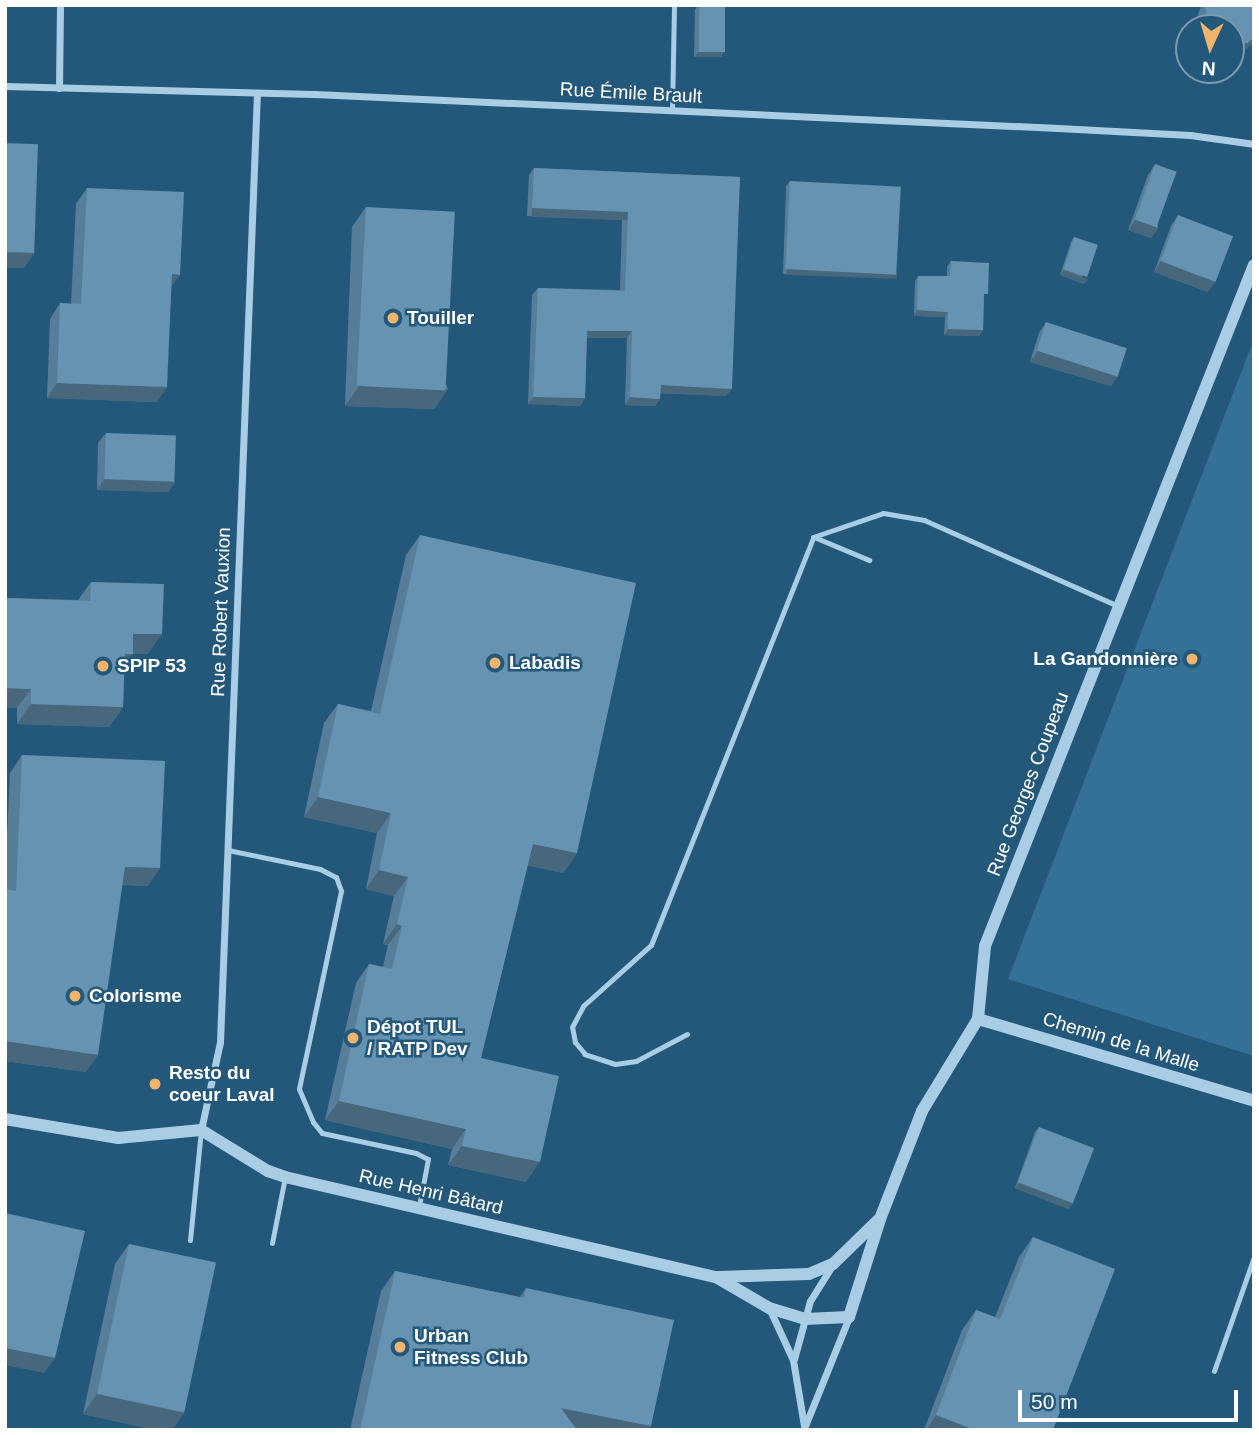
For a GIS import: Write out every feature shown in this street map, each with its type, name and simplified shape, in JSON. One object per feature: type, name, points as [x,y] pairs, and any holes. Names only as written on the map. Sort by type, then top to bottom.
[{"type":"street","points":[[60,5],[60,88]]},
{"type":"street","name":"Rue Émile Brault","points":[[5,86],[257,93],[1189,135],[1254,144]]},
{"type":"street","name":"Rue Robert Vauxion","points":[[201,1130],[220,1042],[257,93]]},
{"type":"street","name":"Rue Georges Coupeau","points":[[849,1317],[880,1219],[922,1111],[978,1019],[985,946],[1254,265]]},
{"type":"street","name":"Chemin de la Malle","points":[[978,1019],[1254,1101]]},
{"type":"street","points":[[5,1119],[118,1138],[201,1130]]},
{"type":"street","name":"Rue Henri Bâtard","points":[[201,1130],[268,1171],[285,1177],[716,1277],[769,1308],[805,1320],[849,1317]]},
{"type":"street","points":[[793,1360],[816,1290],[833,1264],[880,1219]]},
{"type":"street","points":[[716,1277],[788,1276],[809,1273],[833,1264]]},
{"type":"street","points":[[769,1308],[793,1360],[804,1428]]},
{"type":"street","points":[[804,1428],[849,1317]]},
{"type":"lane","points":[[672,111],[674,5]]},
{"type":"lane","points":[[687,1034],[636,1060],[615,1064],[585,1054],[575,1042],[572,1027],[583,1006],[651,945],[813,537],[883,513],[924,520],[1118,606]]},
{"type":"lane","points":[[813,537],[869,560]]},
{"type":"lane","points":[[228,850],[320,869],[336,877],[341,891],[299,1088],[313,1122],[322,1133],[416,1153],[428,1159],[419,1209]]},
{"type":"lane","points":[[190,1240],[201,1130]]},
{"type":"lane","points":[[272,1243],[285,1177]]},
{"type":"lane","points":[[1214,1371],[1254,1257]]},
{"type":"shaded area","name":"La Gandonnière","points":[[1254,339],[1254,1056],[1008,979]]},
{"type":"building","points":[[699,5],[725,5],[725,52],[699,52]]},
{"type":"building","points":[[1205,5],[1254,5],[1254,38],[1245,43],[1245,14],[1206,14]]},
{"type":"building","points":[[5,143],[38,144],[34,253],[5,252]]},
{"type":"building","points":[[1155,164],[1177,172],[1156,227],[1135,219]]},
{"type":"building","points":[[534,168],[740,177],[732,389],[661,385],[660,399],[630,397],[632,331],[587,331],[585,398],[533,397],[538,288],[625,291],[628,212],[532,208]]},
{"type":"building","points":[[790,181],[901,187],[896,275],[785,269]]},
{"type":"building","points":[[87,188],[184,192],[180,275],[172,274],[167,387],[57,383],[60,303],[81,304]]},
{"type":"building","name":"Touiller","points":[[366,207],[455,212],[446,390],[357,386]]},
{"type":"building","points":[[1178,215],[1233,236],[1216,282],[1160,261]]},
{"type":"building","points":[[1074,237],[1098,245],[1087,277],[1063,269]]},
{"type":"building","points":[[951,261],[989,263],[988,294],[984,294],[983,330],[948,329],[948,312],[917,310],[918,276],[950,276]]},
{"type":"building","points":[[1046,322],[1127,348],[1118,377],[1037,351]]},
{"type":"building","points":[[106,433],[176,435],[174,481],[104,479]]},
{"type":"building","points":[[420,535],[636,583],[577,853],[533,844],[481,1058],[559,1076],[540,1162],[462,1146],[466,1129],[339,1101],[369,964],[392,969],[402,926],[397,924],[408,877],[379,870],[391,813],[318,797],[338,704],[380,714]]},
{"type":"building","points":[[91,582],[164,584],[162,634],[133,634],[133,654],[125,654],[123,707],[31,704],[31,689],[5,688],[5,598],[90,601]]},
{"type":"building","points":[[22,755],[165,761],[160,868],[125,867],[98,1055],[5,1041],[5,889],[16,891]]},
{"type":"building","points":[[1039,1127],[1094,1148],[1073,1203],[1018,1182]]},
{"type":"building","points":[[5,1213],[85,1231],[55,1358],[5,1348]]},
{"type":"building","points":[[1033,1237],[1115,1269],[1053,1430],[975,1430],[936,1415],[976,1310],[1000,1319]]},
{"type":"building","points":[[129,1244],[216,1263],[184,1412],[97,1394]]},
{"type":"building","points":[[395,1271],[524,1298],[526,1288],[674,1320],[651,1426],[561,1408],[577,1430],[360,1430]]},
{"type":"place","name":"Touiller","points":[[393,318]]},
{"type":"place","name":"La Gandonnière","points":[[1192,659]]},
{"type":"place","name":"Labadis","points":[[495,663]]},
{"type":"place","name":"SPIP 53","points":[[103,666]]},
{"type":"place","name":"Colorisme","points":[[75,996]]},
{"type":"place","name":"Dépot TUL / RATP Dev","points":[[353,1038]]},
{"type":"place","name":"Resto du coeur Laval","points":[[155,1084]]},
{"type":"place","name":"Urban Fitness Club","points":[[400,1347]]}]
